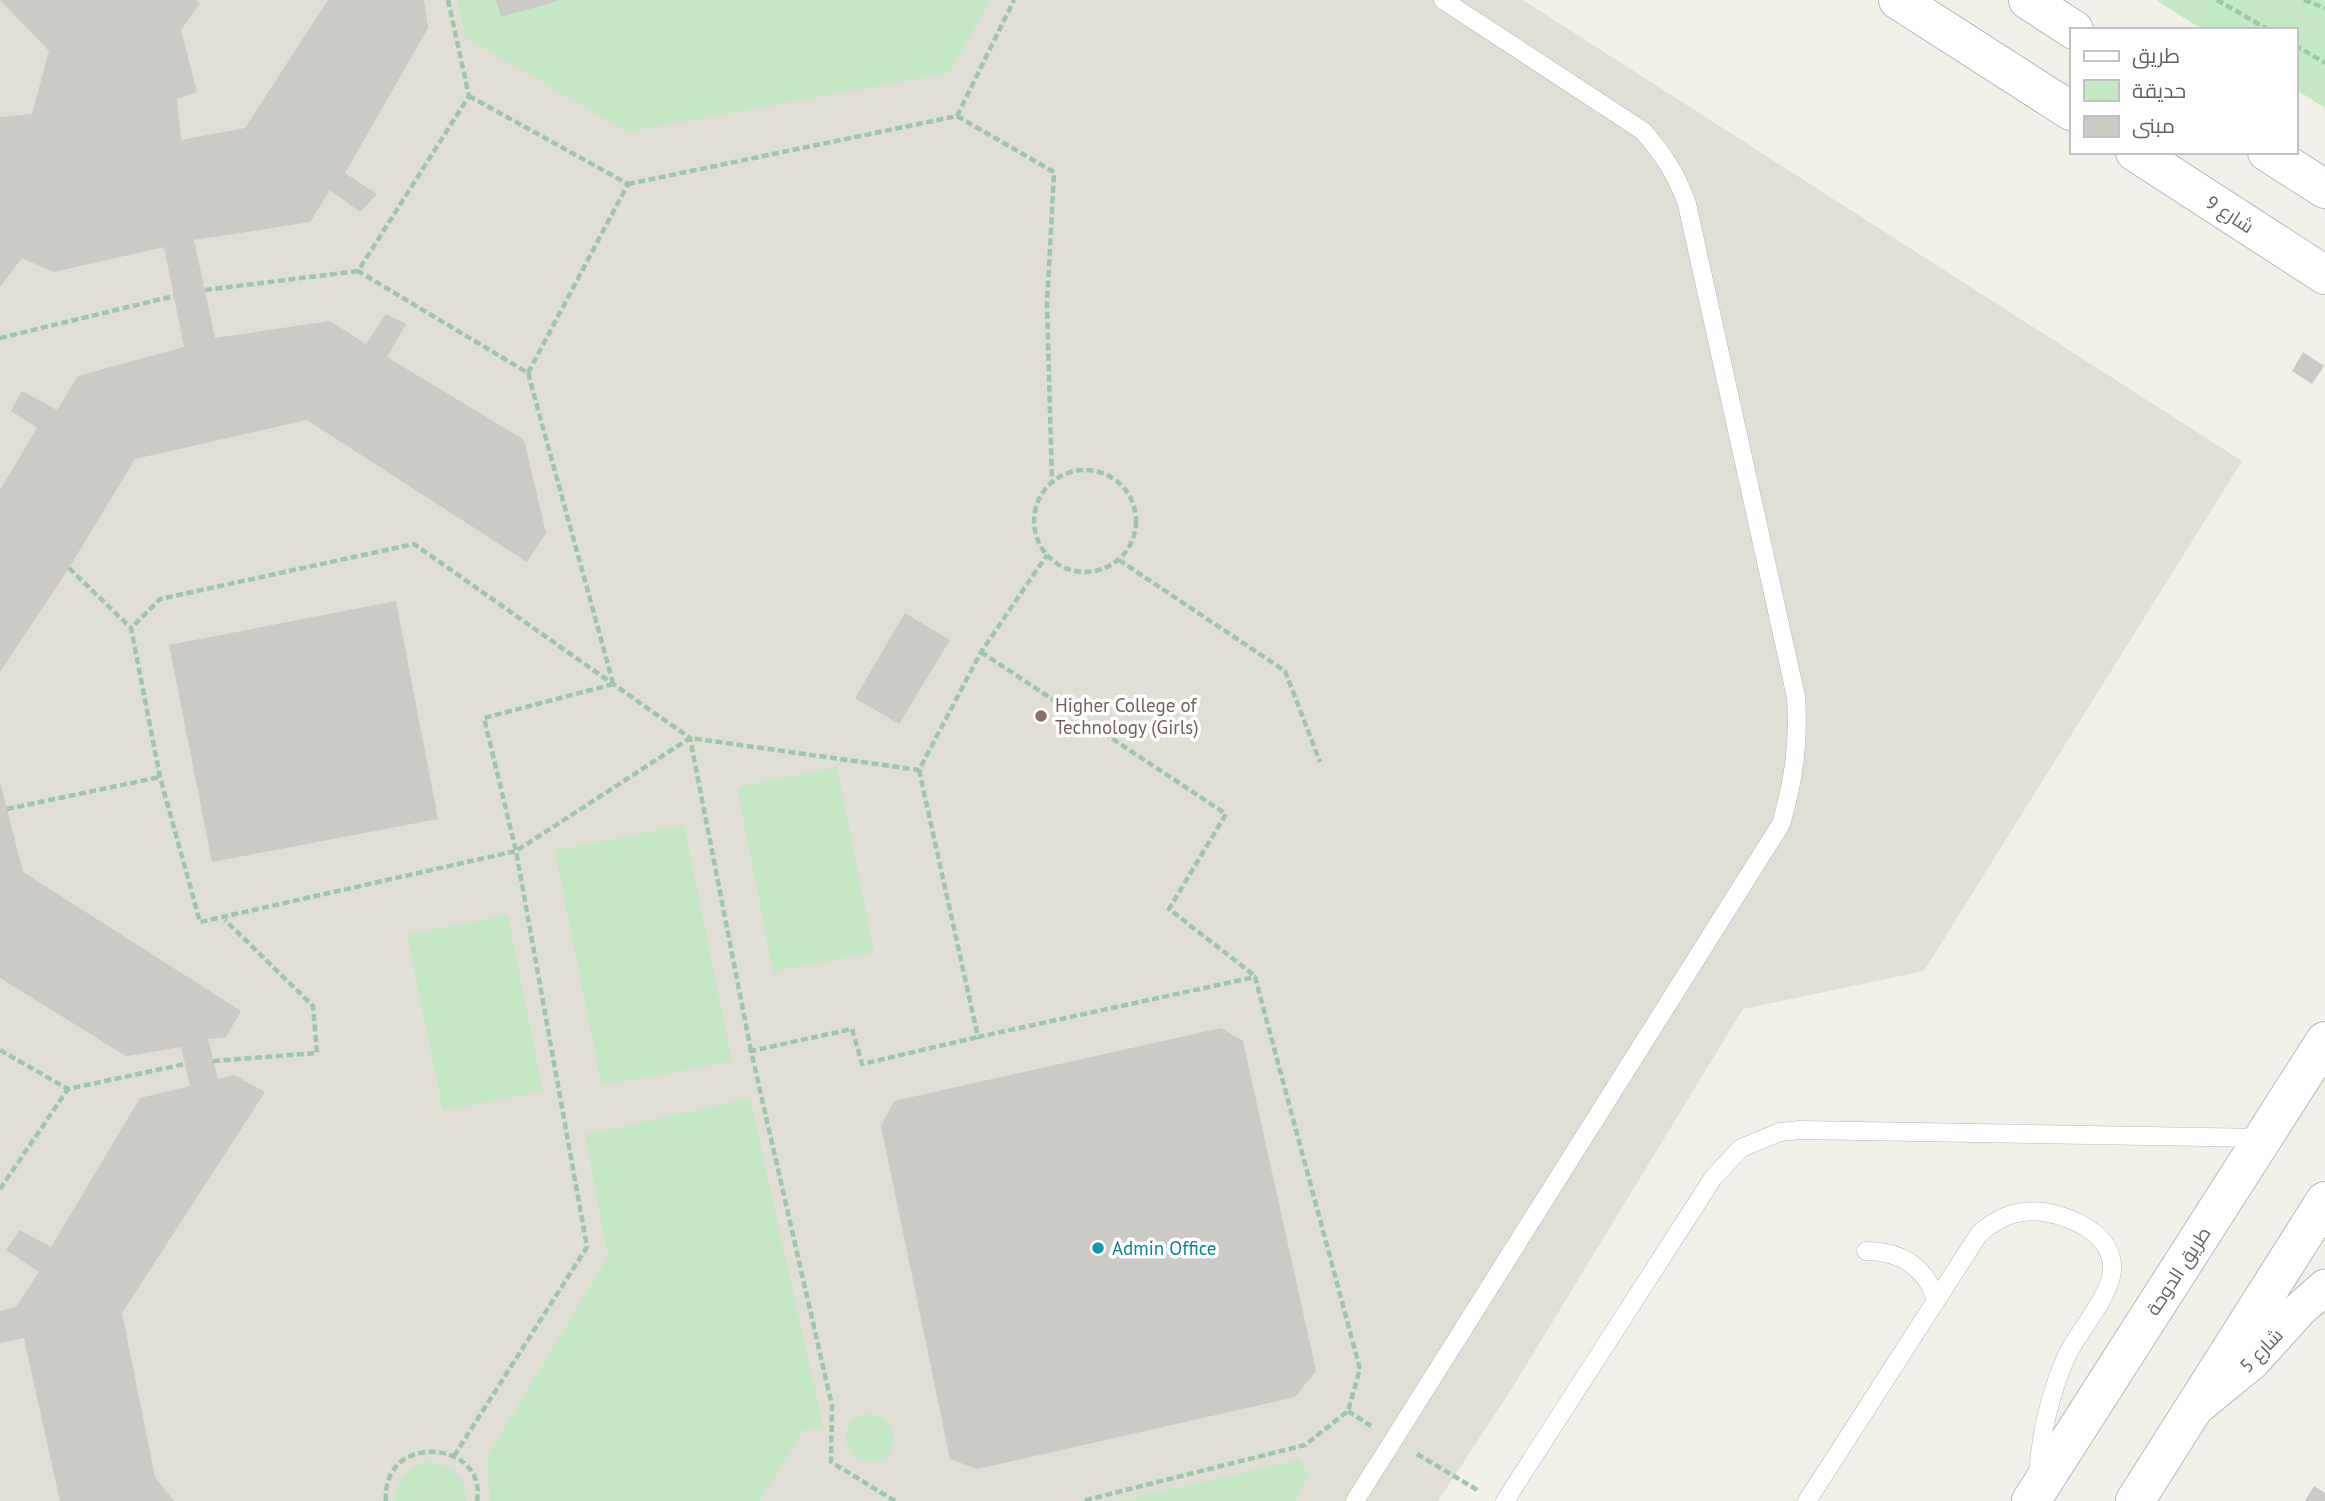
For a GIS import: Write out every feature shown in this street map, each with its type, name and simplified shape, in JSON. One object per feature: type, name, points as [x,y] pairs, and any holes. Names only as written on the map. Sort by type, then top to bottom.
[{"type":"main road","points":[[1898,0],[2070,110]]},
{"type":"main road","points":[[2028,0],[2071,28]]},
{"type":"main road","name":"شارع 9","points":[[2138,154],[2325,275]]},
{"type":"main road","points":[[2270,154],[2325,189]]},
{"type":"main road","name":"طريق الدوحة","points":[[2033,1497],[2325,1041]]},
{"type":"main road","points":[[2135,1501],[2325,1201]]},
{"type":"street","name":"شارع 5","points":[[2193,1410],[2252,1362],[2298,1310],[2325,1287]]},
{"type":"lane","points":[[1355,1501],[1781,824],[1794,780],[1799,738],[1796,697],[1687,204],[1678,180],[1665,156],[1643,131],[1443,0]]},
{"type":"lane","points":[[1505,1501],[1713,1178],[1733,1155],[1760,1138],[1790,1131],[1850,1129],[2262,1138]]},
{"type":"lane","points":[[1807,1501],[1979,1234],[2004,1216],[2020,1212],[2052,1213],[2081,1224],[2104,1242],[2110,1255],[2109,1283],[2067,1356],[2054,1388],[2045,1422],[2033,1497]]},
{"type":"lane","points":[[1866,1251],[1892,1253],[1915,1265],[1924,1275],[1936,1298]]},
{"type":"path","points":[[358,271],[469,96],[448,0]]},
{"type":"path","points":[[957,116],[1014,0]]},
{"type":"path","points":[[2217,0],[2266,28]]},
{"type":"path","points":[[2304,0],[2325,8]]},
{"type":"path","points":[[2297,47],[2325,63]]},
{"type":"path","points":[[469,96],[628,184],[957,116],[1054,172],[1047,304],[1052,483]]},
{"type":"path","points":[[614,684],[528,373],[628,184]]},
{"type":"path","points":[[205,290],[358,271],[528,373]]},
{"type":"path","points":[[0,338],[174,296]]},
{"type":"path","points":[[1081,470],[1097,471],[1124,488],[1133,501],[1136,525],[1129,548],[1119,560],[1090,572],[1074,571],[1047,555],[1038,541],[1034,526],[1035,509],[1052,483],[1065,474],[1081,470]]},
{"type":"path","points":[[131,628],[160,599],[414,544],[690,738],[919,770]]},
{"type":"path","points":[[978,1037],[919,770],[981,652],[1047,555]]},
{"type":"path","points":[[1119,560],[1285,671],[1320,762]]},
{"type":"path","points":[[69,568],[131,628],[160,777],[200,922],[224,919],[516,851],[690,738]]},
{"type":"path","points":[[981,652],[1226,814],[1169,909],[1255,977],[1360,1369],[1348,1411],[1305,1445],[1082,1501]]},
{"type":"path","points":[[454,1456],[587,1247],[516,851],[484,718],[614,684]]},
{"type":"path","points":[[690,738],[751,1051],[832,1406],[831,1462],[895,1501]]},
{"type":"path","points":[[7,809],[160,777]]},
{"type":"path","points":[[213,1061],[317,1053],[313,1006],[224,919]]},
{"type":"path","points":[[751,1051],[852,1029],[862,1064],[1255,977]]},
{"type":"path","points":[[0,1050],[68,1090],[185,1065]]},
{"type":"path","points":[[0,1189],[68,1090]]},
{"type":"path","points":[[1348,1411],[1484,1494]]},
{"type":"path","points":[[386,1501],[387,1482],[395,1467],[407,1457],[422,1451],[438,1450],[454,1456],[467,1466],[475,1480],[477,1501]]},
{"type":"shaded area","name":"Higher College of Technology (Girls)","points":[[0,0],[1523,0],[2242,461],[1924,971],[1743,1009],[1511,1390],[1438,1501],[0,1501]]},
{"type":"green space","points":[[457,0],[496,0],[501,17],[560,0],[990,0],[950,73],[628,132],[465,37]]},
{"type":"green space","points":[[2156,0],[2325,0],[2325,108],[2297,90],[2297,28],[2200,28]]},
{"type":"green space","points":[[837,767],[874,952],[773,972],[737,787]]},
{"type":"green space","points":[[684,825],[732,1061],[602,1086],[555,851]]},
{"type":"green space","points":[[508,915],[543,1091],[443,1111],[407,935]]},
{"type":"green space","points":[[750,1098],[824,1429],[805,1429],[759,1501],[490,1501],[487,1457],[608,1257],[585,1135]]},
{"type":"green space","points":[[870,1414],[887,1421],[894,1438],[887,1455],[870,1462],[853,1455],[846,1438],[853,1421]]},
{"type":"green space","points":[[1299,1460],[1310,1475],[1294,1501],[1119,1501]]},
{"type":"green space","points":[[424,1462],[441,1465],[454,1472],[463,1484],[466,1501],[396,1501],[399,1482]]},
{"type":"building","points":[[0,0],[196,0],[200,3],[181,30],[197,92],[177,99],[181,140],[245,128],[328,0],[424,0],[428,28],[345,173],[377,194],[360,212],[330,190],[310,222],[194,240],[215,338],[330,321],[366,344],[386,314],[406,324],[387,357],[524,440],[546,533],[527,562],[307,420],[135,459],[69,568],[0,672],[0,490],[37,428],[11,411],[22,391],[57,410],[78,376],[184,347],[164,247],[54,272],[22,258],[0,287],[0,117],[32,114],[49,51]]},
{"type":"building","points":[[496,0],[558,0],[558,1],[501,17]]},
{"type":"building","points":[[2303,352],[2324,366],[2312,384],[2292,371]]},
{"type":"building","points":[[396,601],[438,819],[212,862],[169,645]]},
{"type":"building","points":[[905,613],[950,640],[899,724],[855,698]]},
{"type":"building","points":[[0,782],[23,872],[241,1011],[226,1037],[208,1039],[218,1079],[234,1075],[265,1092],[122,1313],[155,1477],[174,1501],[60,1501],[24,1338],[0,1343],[0,1311],[16,1307],[39,1272],[6,1250],[20,1230],[51,1247],[140,1098],[190,1086],[181,1047],[126,1056],[0,978]]},
{"type":"building","name":"Admin Office","points":[[1221,1028],[1243,1041],[1316,1371],[1295,1397],[977,1469],[950,1459],[881,1126],[894,1101]]},
{"type":"building","points":[[2314,1486],[2325,1493],[2325,1501],[2305,1501]]},
{"type":"place","name":"Higher College of Technology (Girls)","points":[[1041,716]]},
{"type":"place","name":"Admin Office","points":[[1098,1248]]}]
